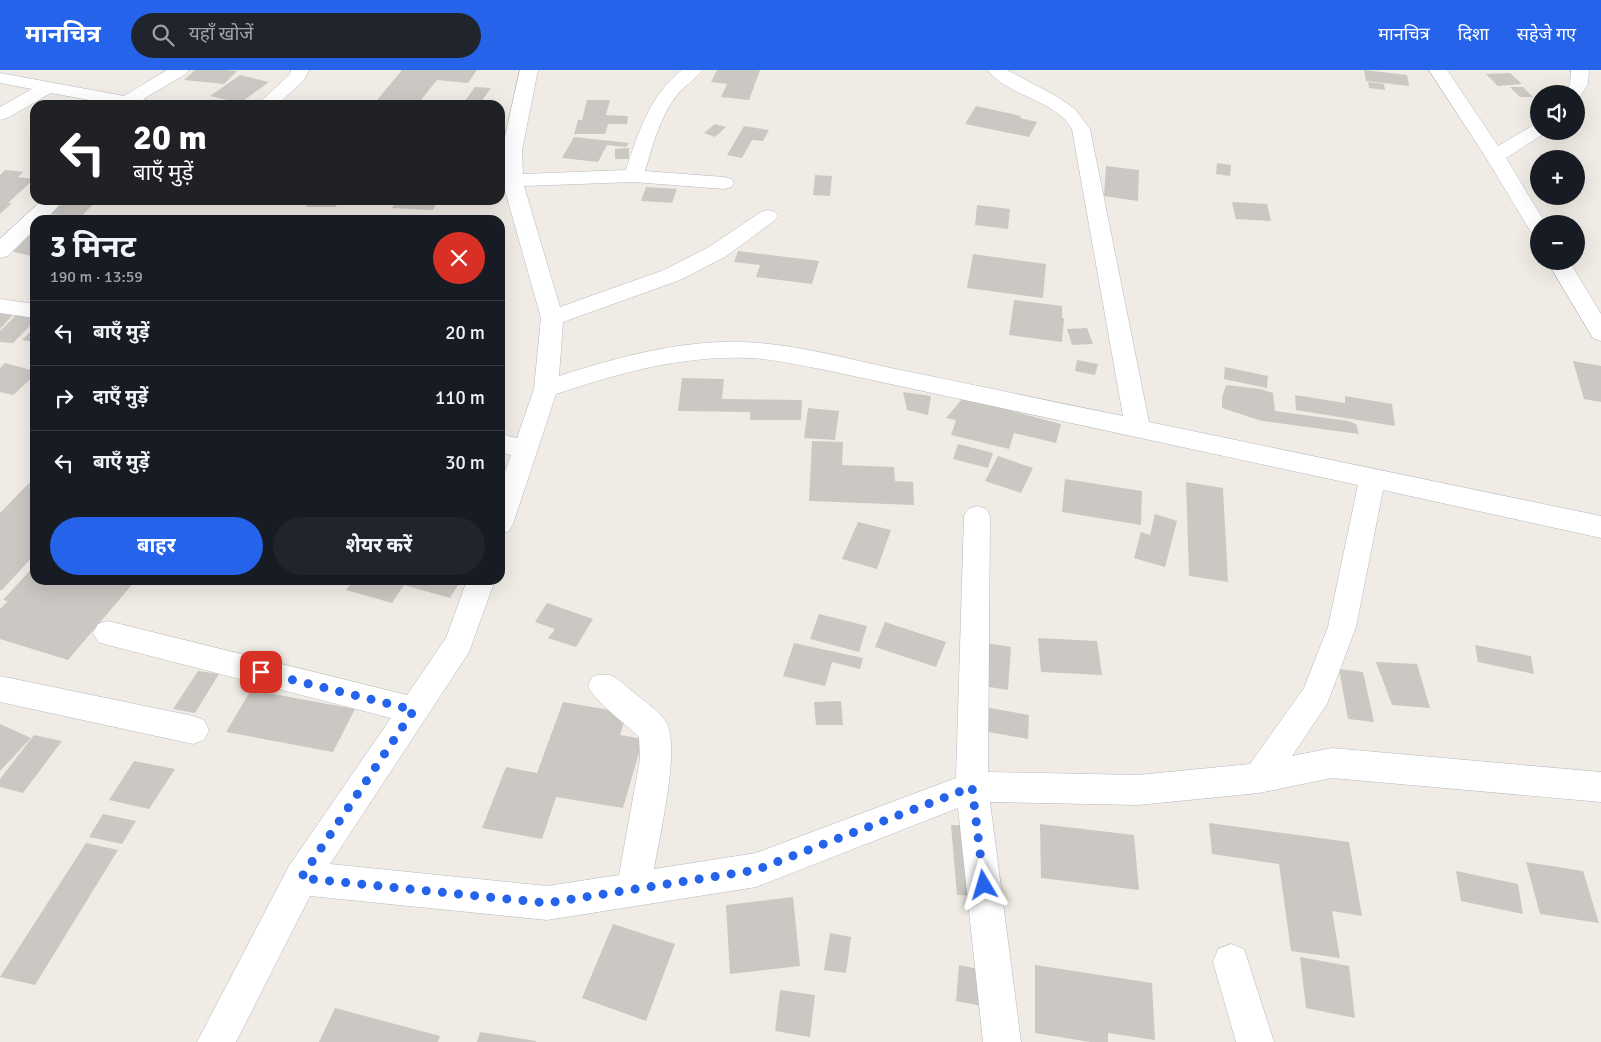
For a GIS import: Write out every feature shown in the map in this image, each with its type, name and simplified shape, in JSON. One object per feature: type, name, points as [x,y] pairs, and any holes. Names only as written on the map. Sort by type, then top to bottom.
[{"type":"street","points":[[129,100],[180,70]]},
{"type":"street","points":[[272,100],[298,76],[300,70]]},
{"type":"street","points":[[505,510],[546,389],[552,318],[506,181],[529,70]]},
{"type":"street","points":[[634,176],[655,113],[669,92],[693,70]]},
{"type":"street","points":[[997,70],[1003,76],[1050,100],[1069,113],[1081,129],[1138,428]]},
{"type":"street","points":[[1438,70],[1496,156],[1531,215]]},
{"type":"street","points":[[1578,85],[1580,70]]},
{"type":"street","points":[[0,78],[115,100]]},
{"type":"street","points":[[0,114],[47,88]]},
{"type":"street","points":[[1496,156],[1530,135]]},
{"type":"street","points":[[506,181],[634,176],[724,183]]},
{"type":"street","points":[[38,215],[49,205]]},
{"type":"street","points":[[552,318],[672,275],[716,252],[768,216]]},
{"type":"street","points":[[0,251],[30,223]]},
{"type":"street","points":[[1563,270],[1601,334]]},
{"type":"street","points":[[0,306],[30,310]]},
{"type":"street","points":[[546,389],[602,370],[691,351],[749,350],[821,361],[1601,527]]},
{"type":"street","points":[[505,444],[526,449]]},
{"type":"street","points":[[1259,778],[1316,694],[1342,627],[1372,478]]},
{"type":"street","points":[[977,516],[972,787],[1002,1042]]},
{"type":"street","points":[[216,1042],[301,878],[459,643],[479,585]]},
{"type":"street","points":[[108,633],[414,710]]},
{"type":"street","points":[[603,686],[634,710],[654,731],[656,759],[633,890]]},
{"type":"street","points":[[0,689],[193,730]]},
{"type":"street","points":[[301,878],[547,903],[756,870],[972,787],[1138,790],[1259,778],[1332,763],[1601,787]]},
{"type":"street","points":[[1230,962],[1255,1042]]},
{"type":"building","points":[[195,70],[237,71],[224,84],[184,80]]},
{"type":"building","points":[[402,70],[477,70],[468,83],[437,80],[421,100],[377,100]]},
{"type":"building","points":[[717,70],[760,70],[749,100],[721,97],[727,84],[711,82]]},
{"type":"building","points":[[1364,70],[1407,75],[1409,86],[1366,81]]},
{"type":"building","points":[[1510,73],[1522,84],[1498,86],[1486,74]]},
{"type":"building","points":[[240,75],[269,82],[244,100],[227,100],[210,96]]},
{"type":"building","points":[[1368,82],[1384,84],[1385,90],[1369,88]]},
{"type":"building","points":[[475,87],[491,88],[483,100],[466,100]]},
{"type":"building","points":[[1510,87],[1523,87],[1530,94],[1530,97],[1520,97]]},
{"type":"building","points":[[587,100],[610,100],[606,115],[628,116],[627,124],[608,124],[605,134],[574,134],[578,120],[582,120]]},
{"type":"building","points":[[976,106],[1021,116],[1020,118],[1037,122],[1029,137],[965,124]]},
{"type":"building","points":[[715,124],[726,127],[715,137],[704,133]]},
{"type":"building","points":[[744,126],[769,130],[763,141],[752,140],[742,158],[727,155]]},
{"type":"building","points":[[574,137],[629,143],[626,147],[607,145],[598,162],[562,158]]},
{"type":"building","points":[[629,148],[629,159],[615,159],[615,149]]},
{"type":"building","points":[[1217,163],[1231,165],[1230,176],[1216,174]]},
{"type":"building","points":[[1106,166],[1139,170],[1138,201],[1104,196]]},
{"type":"building","points":[[5,170],[23,172],[18,177],[30,178],[30,183],[8,203],[12,203],[0,214],[0,175]]},
{"type":"building","points":[[815,175],[832,176],[830,196],[813,195]]},
{"type":"building","points":[[646,187],[677,189],[672,203],[641,201]]},
{"type":"building","points":[[1232,202],[1267,204],[1271,221],[1236,219]]},
{"type":"building","points":[[60,205],[92,205],[83,215],[51,214]]},
{"type":"building","points":[[307,205],[337,205],[336,207],[306,207]]},
{"type":"building","points":[[394,205],[436,205],[433,210],[392,208]]},
{"type":"building","points":[[977,205],[1010,209],[1008,229],[975,225]]},
{"type":"building","points":[[24,232],[30,233],[30,256],[2,249]]},
{"type":"building","points":[[738,251],[819,261],[812,284],[756,277],[760,265],[734,262]]},
{"type":"building","points":[[973,254],[1046,264],[1043,298],[967,288]]},
{"type":"building","points":[[1014,300],[1062,306],[1062,318],[1064,318],[1062,342],[1009,335]]},
{"type":"building","points":[[0,313],[13,315],[0,329]]},
{"type":"building","points":[[16,315],[30,316],[30,326],[13,343],[0,342],[0,331]]},
{"type":"building","points":[[1087,328],[1093,344],[1072,345],[1067,329]]},
{"type":"building","points":[[30,332],[30,341],[22,340]]},
{"type":"building","points":[[1077,360],[1098,364],[1095,375],[1075,371]]},
{"type":"building","points":[[1573,361],[1601,366],[1601,402],[1584,399]]},
{"type":"building","points":[[5,363],[30,370],[30,380],[13,395],[0,392],[0,368]]},
{"type":"building","points":[[1225,367],[1268,376],[1267,388],[1224,379]]},
{"type":"building","points":[[682,378],[724,379],[722,399],[802,400],[801,420],[750,420],[750,412],[678,411]]},
{"type":"building","points":[[1226,385],[1260,389],[1273,393],[1275,411],[1348,421],[1356,424],[1359,434],[1262,421],[1222,408],[1222,397]]},
{"type":"building","points":[[903,392],[931,396],[928,415],[907,410]]},
{"type":"building","points":[[1295,395],[1345,403],[1345,396],[1392,404],[1395,426],[1296,410]]},
{"type":"building","points":[[963,398],[1061,424],[1056,443],[1014,433],[1009,449],[951,435],[956,420],[946,418]]},
{"type":"building","points":[[808,408],[839,411],[835,440],[804,438]]},
{"type":"building","points":[[812,441],[843,442],[842,465],[894,467],[895,481],[913,482],[914,505],[809,501]]},
{"type":"building","points":[[958,444],[993,453],[988,468],[953,459]]},
{"type":"building","points":[[998,456],[1033,468],[1021,493],[985,481]]},
{"type":"building","points":[[1065,479],[1142,491],[1141,525],[1062,512]]},
{"type":"building","points":[[30,482],[30,559],[2,590],[0,590],[0,513]]},
{"type":"building","points":[[1186,482],[1223,488],[1228,582],[1189,576]]},
{"type":"building","points":[[1155,514],[1177,521],[1165,567],[1134,558],[1141,532],[1150,535]]},
{"type":"building","points":[[858,522],[891,530],[877,569],[842,559]]},
{"type":"building","points":[[30,570],[30,585],[132,585],[68,660],[0,639],[0,609],[8,601],[3,600]]},
{"type":"building","points":[[350,585],[404,585],[392,603],[346,590]]},
{"type":"building","points":[[404,585],[458,585],[450,598]]},
{"type":"building","points":[[547,603],[593,619],[576,647],[548,638],[555,629],[535,622]]},
{"type":"building","points":[[819,614],[867,626],[859,652],[810,639]]},
{"type":"building","points":[[885,622],[946,642],[936,667],[875,647]]},
{"type":"building","points":[[1038,638],[1097,641],[1102,675],[1041,672]]},
{"type":"building","points":[[794,643],[863,658],[860,669],[832,662],[825,686],[783,676]]},
{"type":"building","points":[[987,643],[1011,647],[1008,690],[983,686]]},
{"type":"building","points":[[1475,645],[1531,656],[1534,674],[1478,662]]},
{"type":"building","points":[[1376,662],[1417,664],[1430,708],[1392,705]]},
{"type":"building","points":[[1339,669],[1363,672],[1374,722],[1348,719]]},
{"type":"building","points":[[198,671],[219,674],[195,713],[173,709]]},
{"type":"building","points":[[251,690],[355,709],[333,752],[226,732]]},
{"type":"building","points":[[841,701],[843,725],[816,725],[814,702]]},
{"type":"building","points":[[563,702],[627,713],[620,735],[643,739],[623,808],[556,797],[542,839],[482,828],[506,767],[537,773]]},
{"type":"building","points":[[984,707],[1029,715],[1028,739],[983,731]]},
{"type":"building","points":[[0,724],[31,738],[0,771]]},
{"type":"building","points":[[34,735],[62,741],[23,793],[0,787],[0,779]]},
{"type":"building","points":[[134,761],[175,769],[149,809],[109,800]]},
{"type":"building","points":[[103,814],[136,821],[122,844],[89,837]]},
{"type":"building","points":[[1209,823],[1349,842],[1362,916],[1332,911],[1340,958],[1291,951],[1279,864],[1212,854]]},
{"type":"building","points":[[1040,824],[1134,835],[1139,890],[1041,878]]},
{"type":"building","points":[[951,825],[977,826],[983,896],[957,895]]},
{"type":"building","points":[[86,843],[118,850],[35,985],[0,977]]},
{"type":"building","points":[[1526,862],[1583,871],[1599,923],[1540,914]]},
{"type":"building","points":[[1456,871],[1518,884],[1523,914],[1461,901]]},
{"type":"building","points":[[793,897],[800,966],[730,974],[726,905]]},
{"type":"building","points":[[613,924],[675,944],[646,1021],[582,998]]},
{"type":"building","points":[[830,933],[851,937],[846,973],[824,970]]},
{"type":"building","points":[[1300,957],[1349,966],[1355,1018],[1306,1008]]},
{"type":"building","points":[[959,965],[994,972],[992,1008],[956,1001]]},
{"type":"building","points":[[1035,965],[1152,983],[1155,1040],[1108,1033],[1108,1042],[1090,1042],[1035,1033]]},
{"type":"building","points":[[780,990],[815,995],[810,1037],[775,1031]]},
{"type":"building","points":[[335,1008],[440,1036],[438,1042],[319,1042]]},
{"type":"building","points":[[480,1032],[536,1041],[536,1042],[477,1042]]},
{"type":"route","points":[[261,672],[414,710],[301,878],[547,903],[756,870],[972,787],[984,885]]}]
